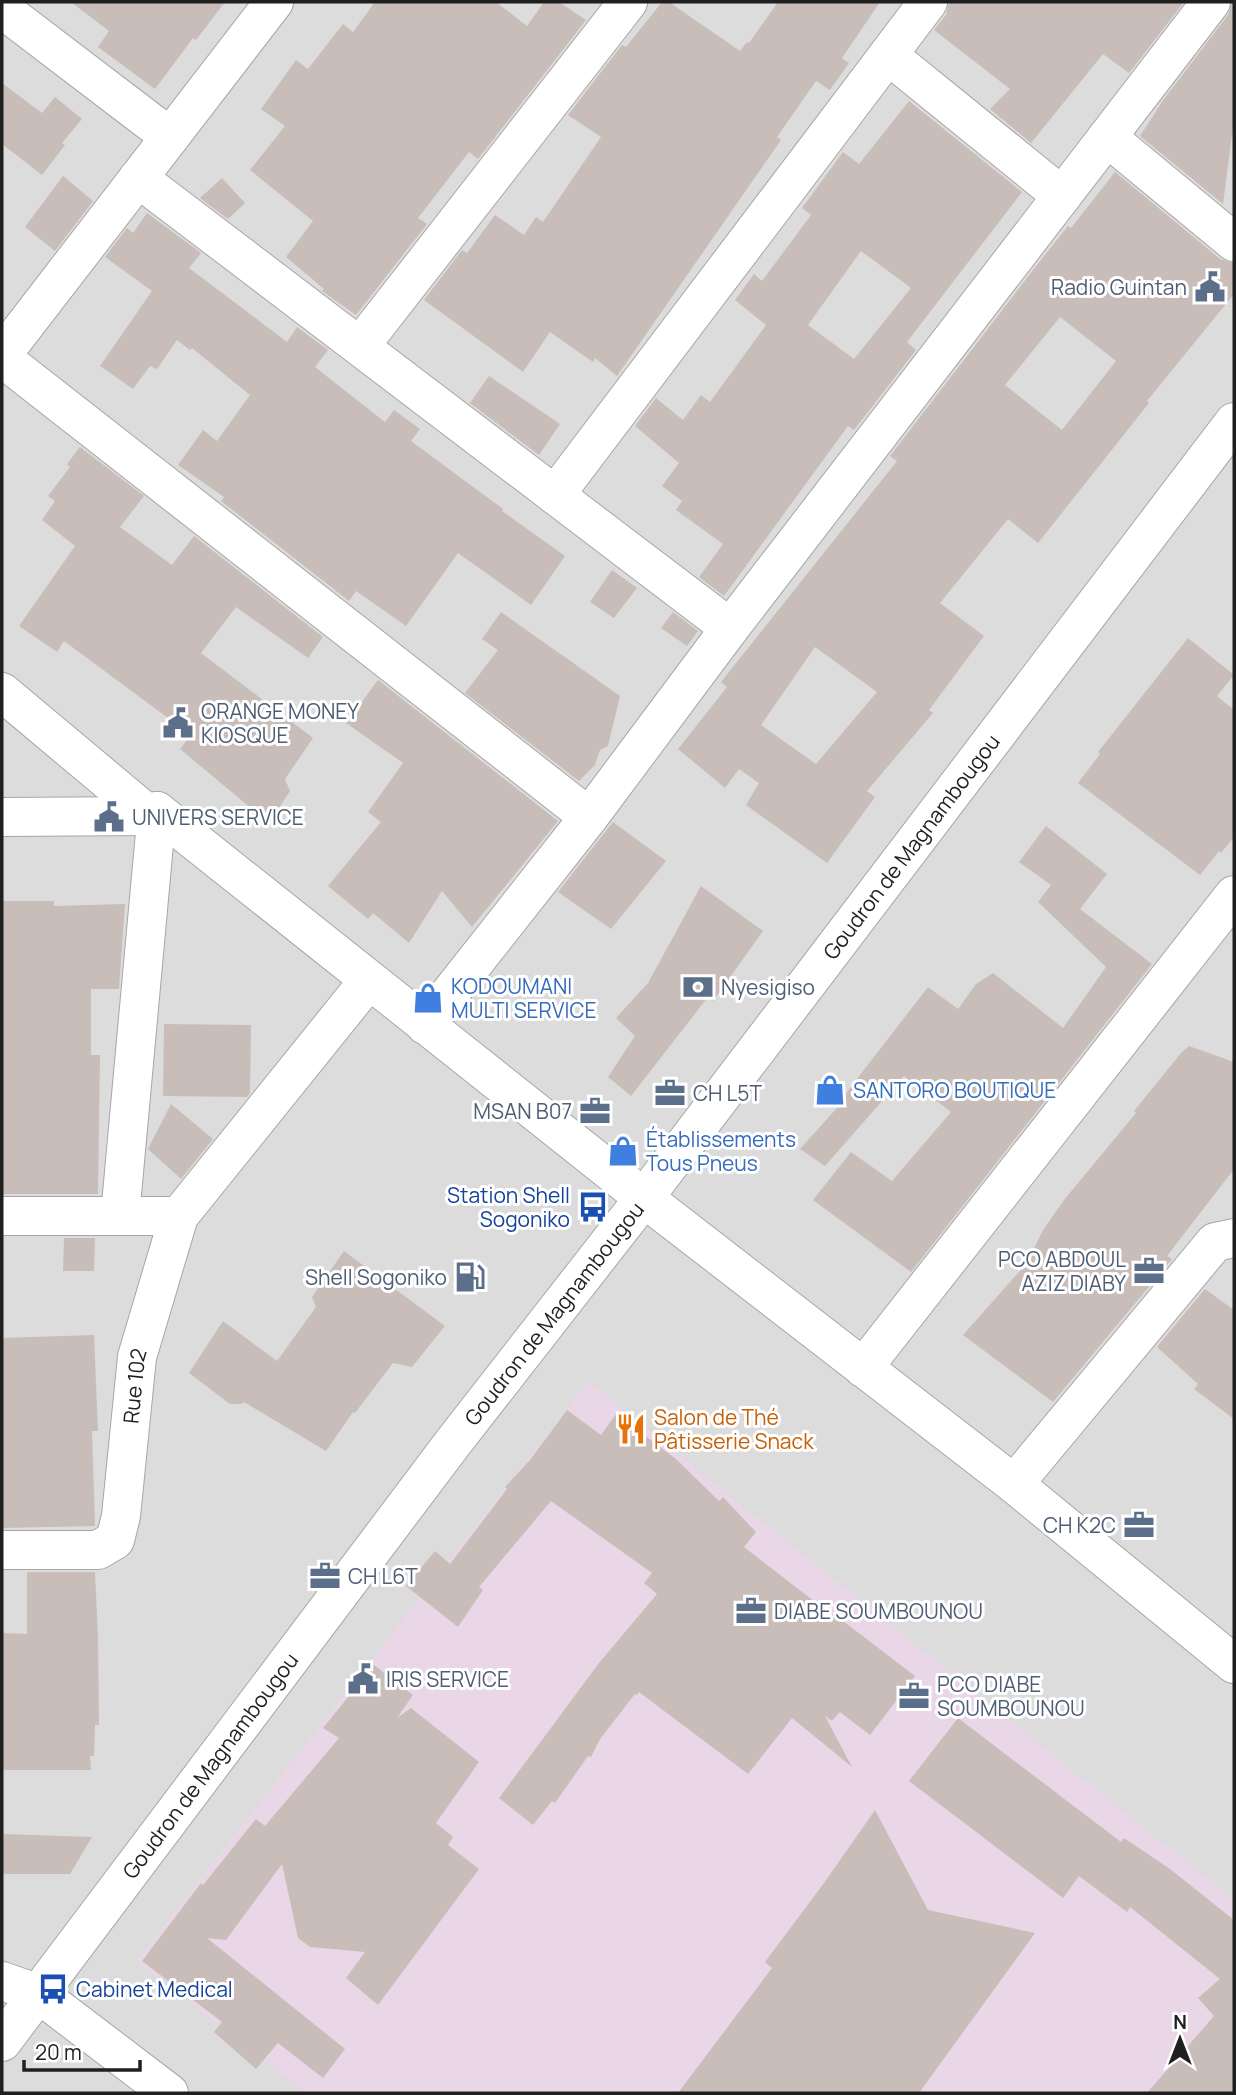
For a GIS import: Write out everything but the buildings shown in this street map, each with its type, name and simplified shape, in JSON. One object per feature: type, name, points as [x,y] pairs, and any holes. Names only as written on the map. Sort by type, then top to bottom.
[{"type":"street","points":[[274,2],[2,357],[589,817]]},
{"type":"street","points":[[360,346],[628,2]]},
{"type":"street","points":[[425,1025],[589,817],[730,628],[1211,2]]},
{"type":"street","points":[[555,495],[925,3]]},
{"type":"street","points":[[2,9],[170,136]]},
{"type":"street","points":[[888,55],[1062,196]]},
{"type":"street","points":[[1107,137],[1234,242]]},
{"type":"street","points":[[138,178],[730,628]]},
{"type":"street","name":"Goudron de Magnambougou","points":[[2,2042],[452,1444],[644,1198],[1234,422]]},
{"type":"street","points":[[2,692],[644,1198],[1014,1484],[1234,1664]]},
{"type":"street","points":[[2,817],[153,813]]},
{"type":"street","points":[[120,1216],[153,813]]},
{"type":"street","points":[[863,1368],[1234,895]]},
{"type":"street","name":"Rue 102","points":[[2,1550],[98,1550],[115,1540],[121,1516],[136,1357],[179,1216],[369,979]]},
{"type":"street","points":[[2,1216],[179,1216]]},
{"type":"street","points":[[1014,1484],[1215,1242],[1234,1238]]},
{"type":"street","points":[[2,1981],[39,1994],[169,2093]]},
{"type":"shaded area","points":[[2,2],[1234,2],[1234,2093],[2,2093]]},
{"type":"shaded area","points":[[588,1382],[1234,1900],[1234,2093],[306,2093],[137,1961]]},
{"type":"place","name":"Radio Guintan","points":[[1210,287]]},
{"type":"place","name":"ORANGE MONEY KIOSQUE","points":[[178,723]]},
{"type":"place","name":"UNIVERS SERVICE","points":[[109,817]]},
{"type":"place","name":"Nyesigiso","points":[[698,987]]},
{"type":"place","name":"KODOUMANI MULTI SERVICE","points":[[428,998]]},
{"type":"place","name":"SANTORO BOUTIQUE","points":[[830,1090]]},
{"type":"place","name":"CH L5T","points":[[670,1093]]},
{"type":"place","name":"MSAN B07","points":[[595,1111]]},
{"type":"place","name":"Établissements Tous Pneus","points":[[623,1151]]},
{"type":"place","name":"Station Shell Sogoniko","points":[[593,1207]]},
{"type":"place","name":"PCO ABDOUL AZIZ DIABY","points":[[1149,1271]]},
{"type":"place","name":"Shell Sogoniko","points":[[470,1277]]},
{"type":"place","name":"Salon de Thé Pâtisserie Snack","points":[[631,1429]]},
{"type":"place","name":"CH K2C","points":[[1139,1525]]},
{"type":"place","name":"CH L6T","points":[[325,1576]]},
{"type":"place","name":"DIABE SOUMBOUNOU","points":[[751,1611]]},
{"type":"place","name":"IRIS SERVICE","points":[[363,1679]]},
{"type":"place","name":"PCO DIABE SOUMBOUNOU","points":[[914,1696]]},
{"type":"place","name":"Cabinet Medical","points":[[53,1989]]}]
